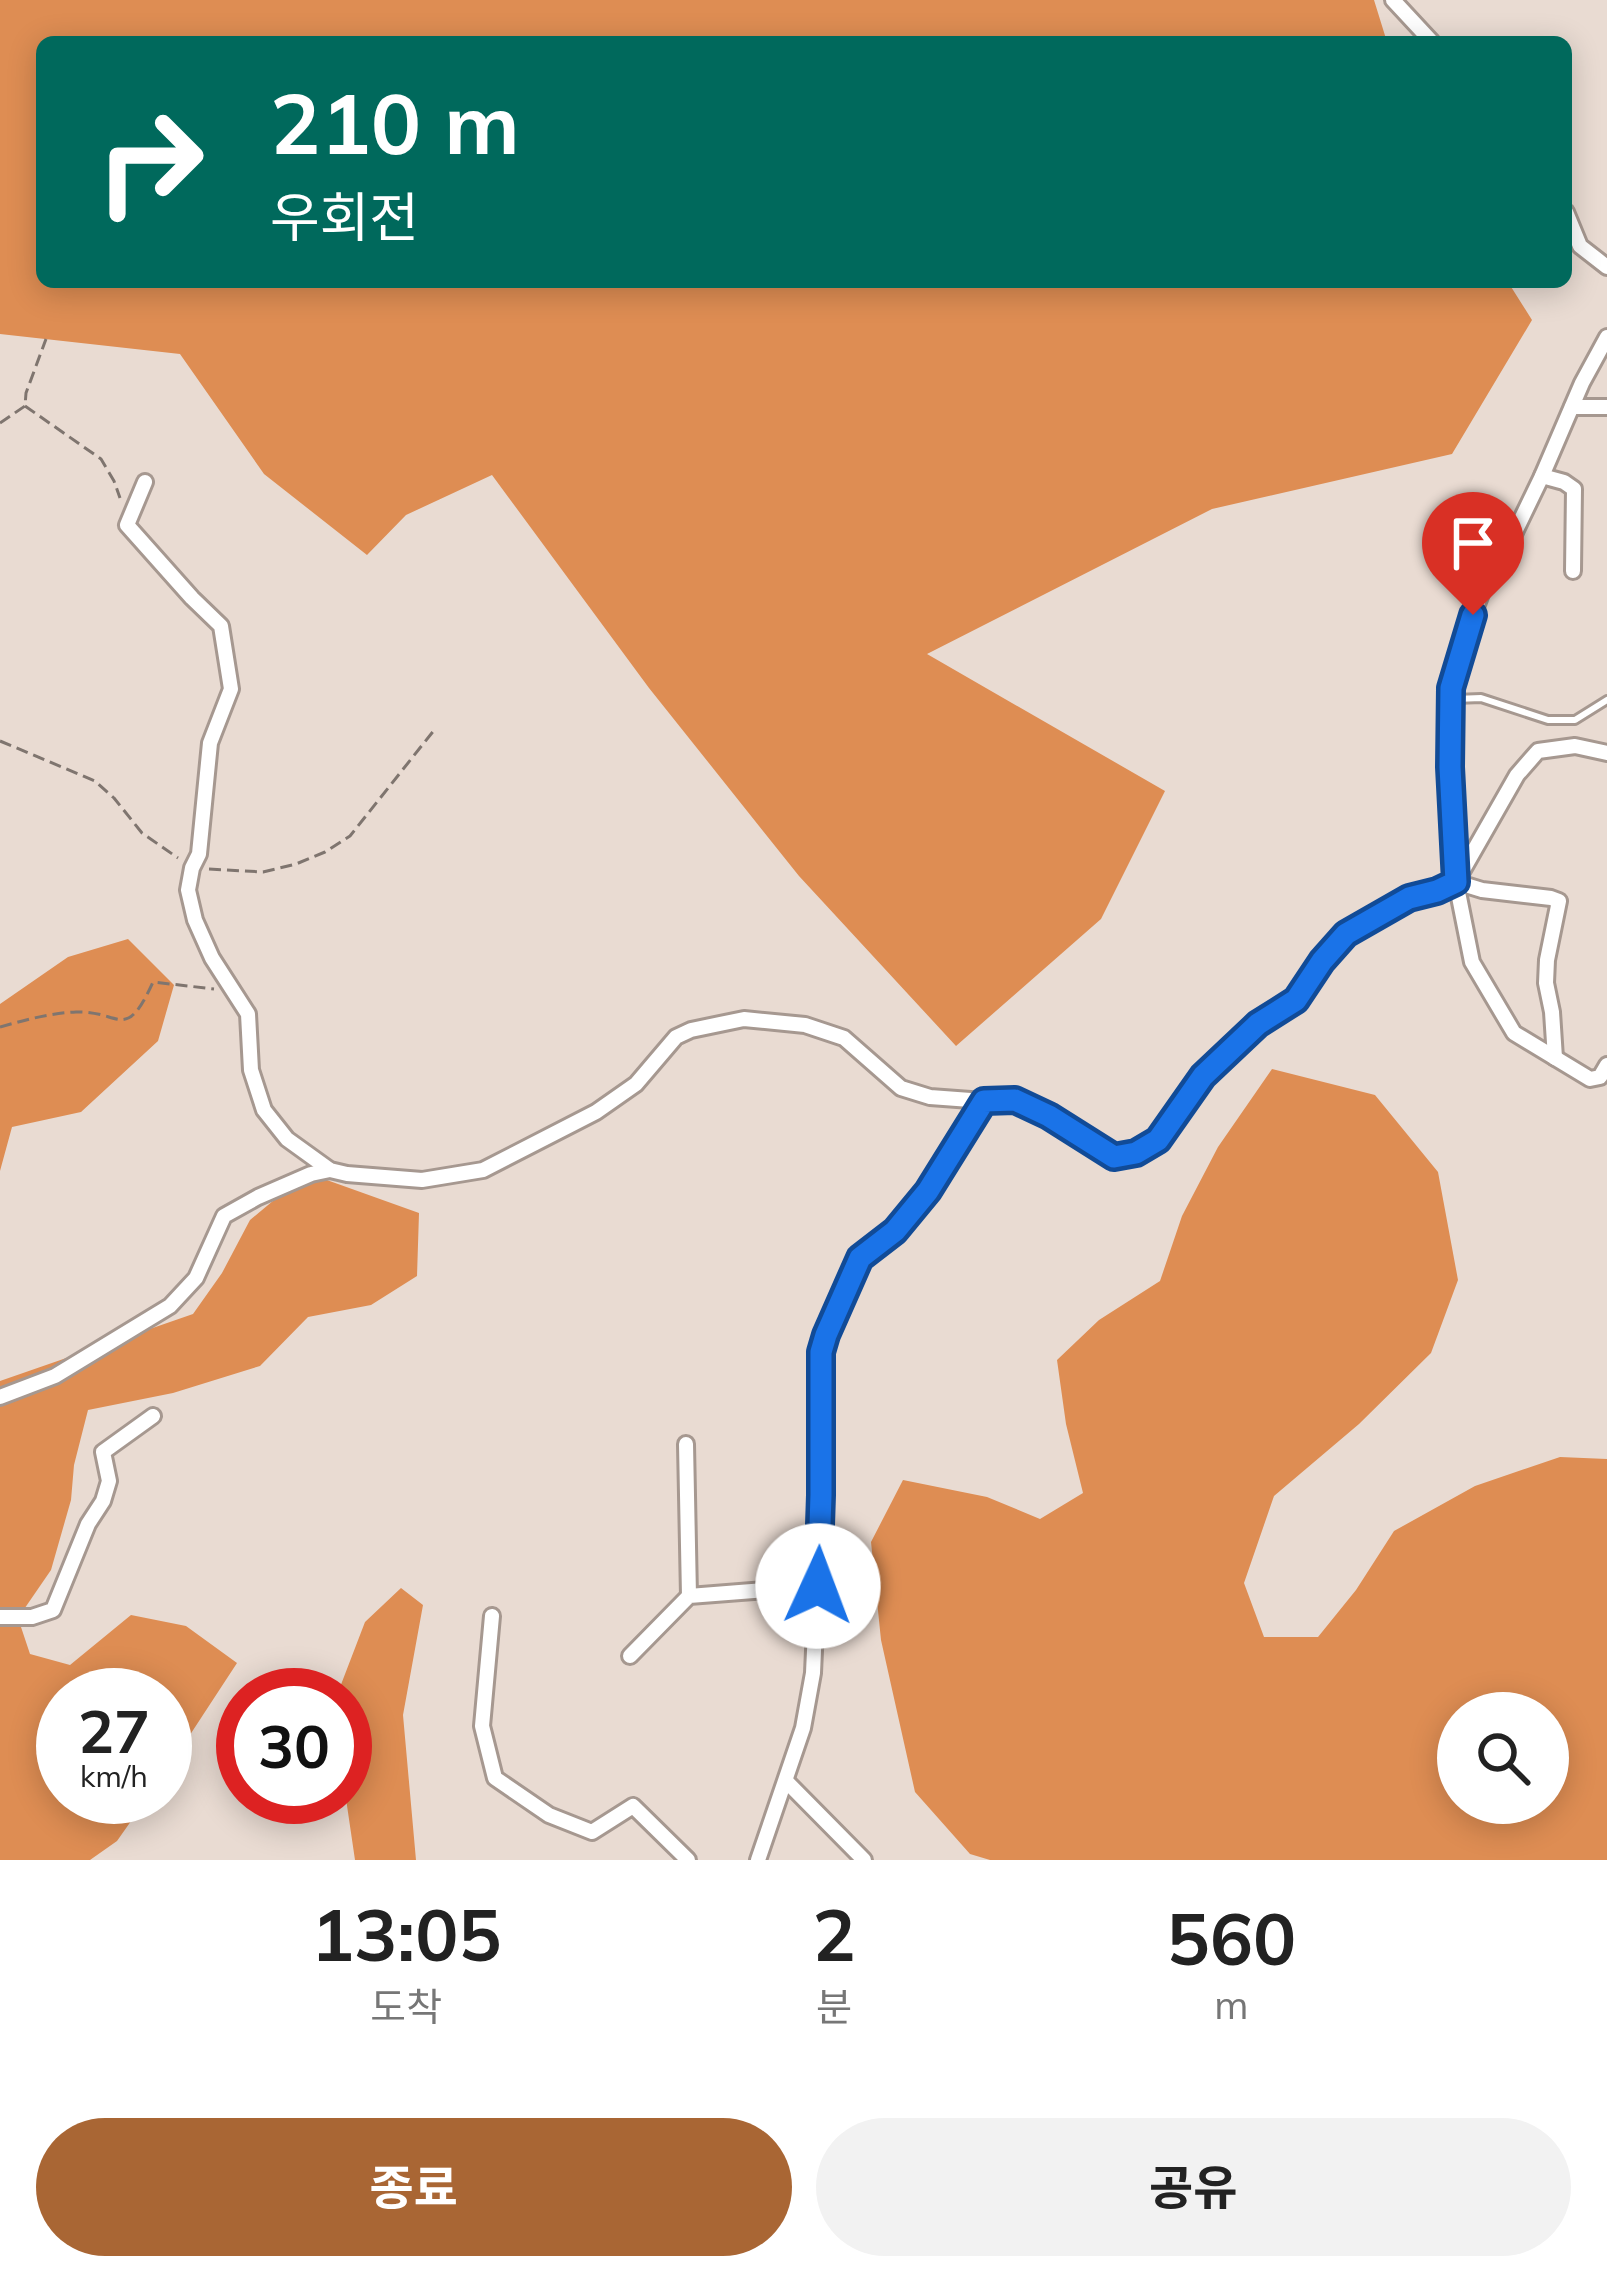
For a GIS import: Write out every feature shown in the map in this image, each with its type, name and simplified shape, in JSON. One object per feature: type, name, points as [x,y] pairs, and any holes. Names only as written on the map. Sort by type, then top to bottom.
[{"type":"street","points":[[1393,0],[1426,36]]},
{"type":"street","points":[[1572,227],[1580,246],[1607,267]]},
{"type":"street","points":[[1607,337],[1501,561],[1482,591],[1464,639],[1451,688],[1450,767],[1456,882],[1472,962],[1514,1033],[1590,1079],[1600,1077],[1607,1065]]},
{"type":"street","points":[[1572,407],[1607,407]]},
{"type":"street","points":[[1542,476],[1574,489],[1573,572]]},
{"type":"street","points":[[145,482],[127,524],[221,626],[232,688],[210,743],[199,854],[188,890],[195,920],[212,958],[248,1014],[251,1070],[264,1110],[286,1139],[330,1170]]},
{"type":"street","points":[[0,1397],[55,1376],[170,1306],[196,1278],[224,1216],[258,1197],[330,1170],[422,1180],[483,1170],[596,1112],[636,1084],[676,1037],[691,1030],[744,1019],[805,1025],[844,1038],[901,1088],[930,1096],[1015,1100],[1114,1157],[1136,1153],[1158,1140],[1203,1076],[1235,1045],[1296,1000],[1346,934],[1409,898],[1456,882],[1517,775],[1538,752],[1575,746],[1607,753]]},
{"type":"street","points":[[1456,882],[1558,901],[1546,983],[1555,1058]]},
{"type":"street","points":[[758,1860],[803,1728],[813,1673],[821,1352],[826,1335],[860,1258],[895,1231],[928,1191],[984,1101]]},
{"type":"street","points":[[0,1616],[32,1617],[52,1610],[88,1524],[103,1501],[109,1480],[103,1452],[153,1416]]},
{"type":"street","points":[[686,1444],[689,1595]]},
{"type":"street","points":[[630,1656],[689,1595],[818,1586]]},
{"type":"street","points":[[492,1616],[482,1726],[495,1778],[549,1815],[592,1832],[633,1806],[688,1860]]},
{"type":"street","points":[[786,1781],[864,1860]]},
{"type":"lane","points":[[1451,699],[1481,698],[1548,721],[1575,720],[1607,700]]},
{"type":"path","points":[[25,406],[46,339]]},
{"type":"path","points":[[0,423],[25,406]]},
{"type":"path","points":[[25,406],[101,459],[115,481],[127,524]]},
{"type":"path","points":[[0,741],[94,781],[142,833],[192,868],[263,872],[325,852],[350,836],[435,729]]},
{"type":"path","points":[[0,1027],[32,1016],[79,1011],[118,1022],[143,1004],[153,982],[217,990],[241,1002]]},
{"type":"shaded area","points":[[0,0],[1374,0],[1385,36],[36,36],[36,288],[1512,288],[1532,320],[1452,454],[1212,509],[927,654],[1165,791],[1101,919],[956,1046],[799,876],[649,688],[492,475],[406,515],[367,555],[264,474],[180,354],[0,334]]},
{"type":"shaded area","points":[[128,939],[174,985],[158,1041],[81,1112],[12,1127],[0,1171],[0,1004],[68,957]]},
{"type":"shaded area","points":[[1272,1069],[1375,1095],[1438,1172],[1458,1280],[1431,1353],[1359,1424],[1274,1496],[1244,1583],[1264,1637],[1318,1637],[1394,1531],[1475,1486],[1560,1457],[1607,1459],[1607,1860],[990,1860],[970,1854],[915,1792],[881,1640],[871,1542],[903,1480],[987,1497],[1040,1519],[1083,1493],[1057,1360],[1099,1320],[1160,1281],[1182,1216],[1218,1147]]},
{"type":"shaded area","points":[[324,1179],[419,1213],[417,1276],[371,1305],[308,1317],[260,1366],[173,1393],[88,1410],[71,1500],[51,1570],[18,1618],[30,1654],[70,1665],[131,1615],[186,1626],[237,1663],[234,1668],[216,1668],[216,1695],[192,1732],[192,1668],[36,1668],[36,1824],[129,1824],[117,1841],[90,1860],[0,1860],[0,1381],[193,1314],[250,1220],[292,1185]]},
{"type":"shaded area","points":[[401,1588],[423,1605],[403,1715],[416,1860],[355,1860],[350,1824],[372,1824],[372,1668],[347,1668],[365,1622]]},
{"type":"route","points":[[818,1586],[821,1352],[860,1258],[895,1231],[928,1191],[984,1101],[1015,1100],[1114,1157],[1136,1153],[1158,1140],[1203,1076],[1235,1045],[1296,1000],[1346,934],[1409,898],[1456,882],[1451,688],[1473,615]]}]
